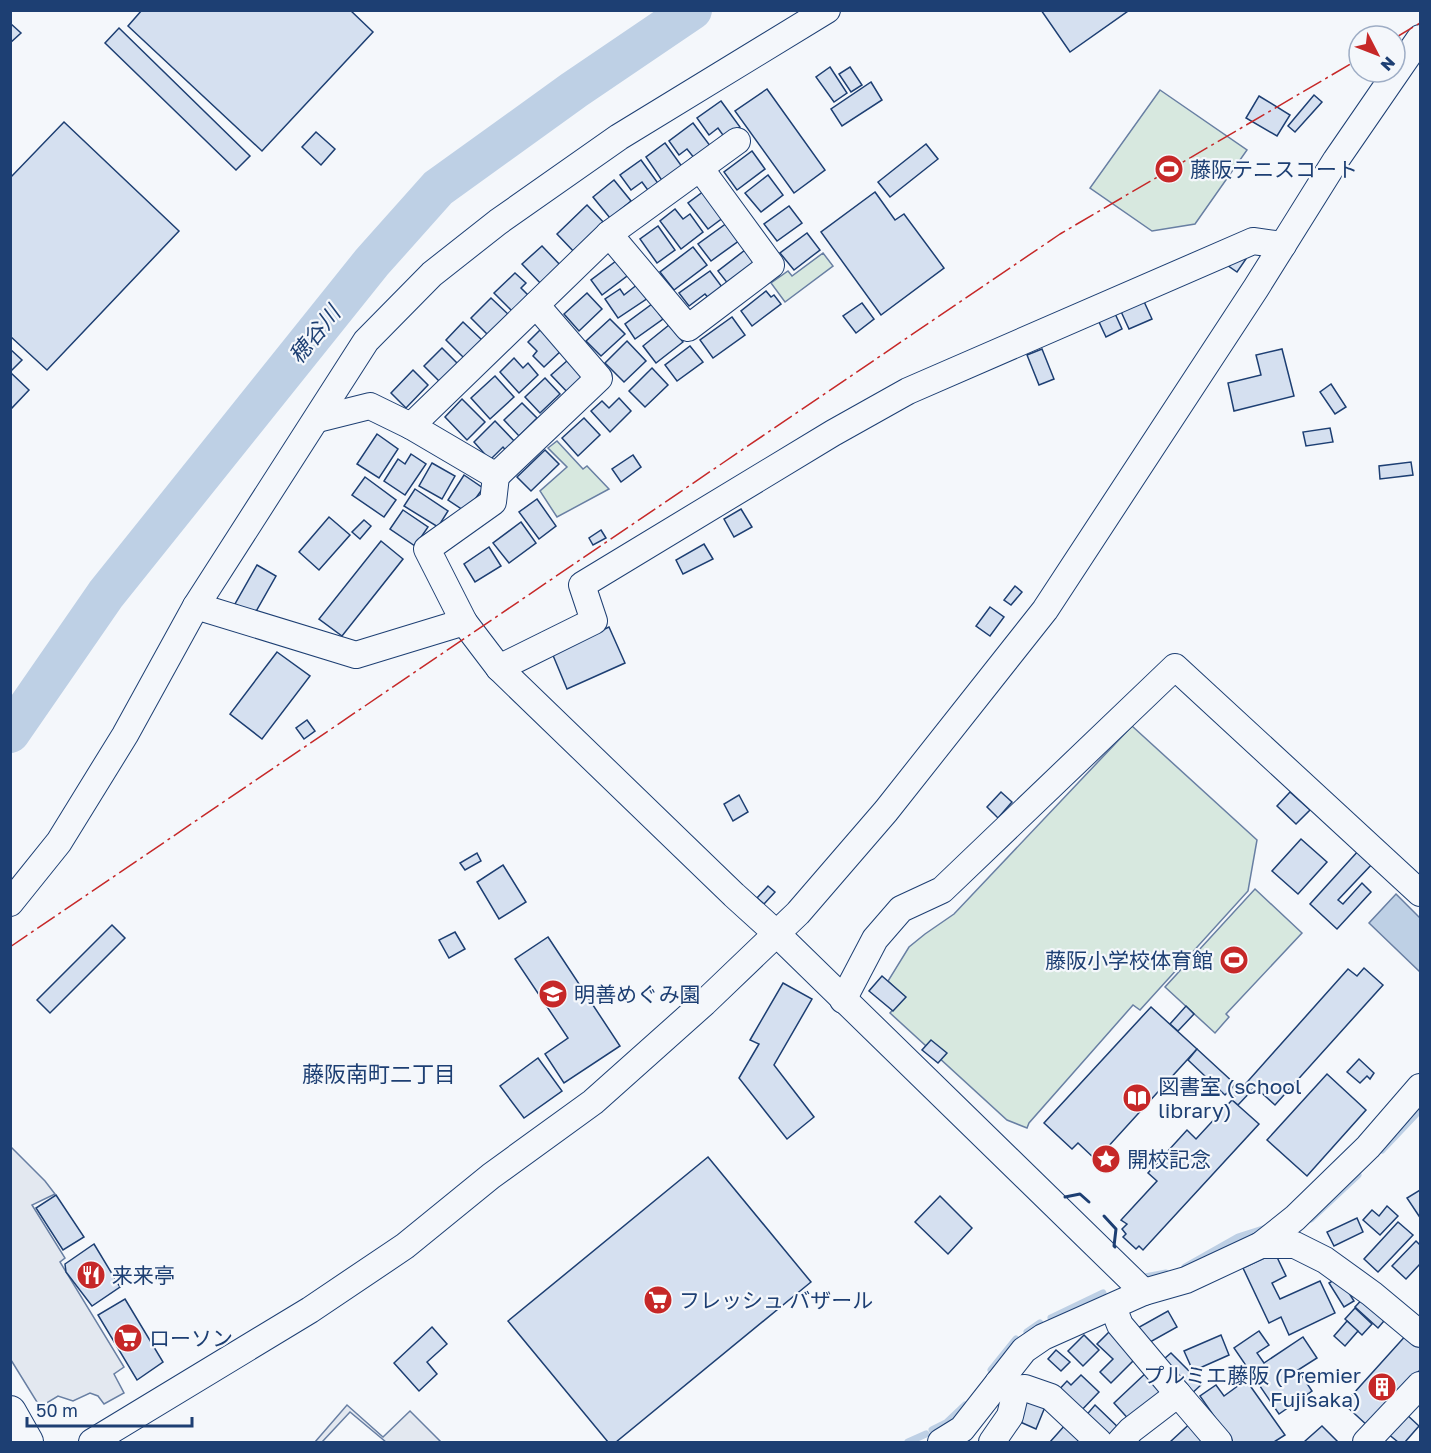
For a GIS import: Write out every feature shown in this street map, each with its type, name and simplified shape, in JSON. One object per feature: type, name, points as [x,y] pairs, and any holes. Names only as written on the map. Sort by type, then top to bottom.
[{"type":"main road","points":[[10,1412],[27,1443]]},
{"type":"street","points":[[10,903],[59,842],[125,735],[196,606],[366,341],[432,274],[498,222],[619,137],[827,10]]},
{"type":"street","points":[[92,1443],[310,1310],[405,1246],[491,1176],[592,1102],[704,1003],[798,913],[886,811],[1045,610],[1336,160],[1420,38]]},
{"type":"street","points":[[411,426],[609,234],[737,141]]},
{"type":"street","points":[[609,234],[688,328],[771,265],[700,168]]},
{"type":"street","points":[[498,668],[594,621],[582,585],[833,433],[909,392],[1253,241],[1283,245]]},
{"type":"street","points":[[536,305],[598,378],[496,476],[493,502],[427,549],[464,622],[498,668],[777,934],[1144,1292]]},
{"type":"street","points":[[318,419],[369,406],[411,426],[496,476]]},
{"type":"street","points":[[196,606],[356,655],[464,622]]},
{"type":"street","points":[[843,1000],[875,939],[901,909],[942,890],[1175,667],[1420,893]]},
{"type":"street","points":[[941,1443],[962,1429],[1001,1386],[1024,1350],[1043,1337],[1144,1292],[1186,1280],[1262,1245],[1294,1218],[1368,1147],[1420,1088]]},
{"type":"street","points":[[1262,1245],[1295,1245],[1325,1260],[1372,1294],[1420,1334]]},
{"type":"street","points":[[1113,1306],[1120,1325],[1219,1443]]},
{"type":"street","points":[[1366,1443],[1420,1385]]},
{"type":"street","points":[[992,1443],[1010,1416],[1015,1395],[1001,1386]]},
{"type":"street","points":[[1001,1386],[1024,1388],[1051,1397],[1100,1443]]},
{"type":"street","points":[[1120,1443],[1131,1430],[1178,1394]]},
{"type":"shaded area","name":"藤阪テニスコート","points":[[1160,90],[1247,150],[1195,224],[1152,231],[1090,188]]},
{"type":"shaded area","points":[[823,253],[833,266],[785,302],[771,283],[788,271],[792,276]]},
{"type":"shaded area","points":[[557,441],[583,469],[587,466],[609,489],[557,517],[540,491],[567,467],[548,448]]},
{"type":"shaded area","points":[[1132,726],[1257,840],[1248,891],[1140,1010],[1133,1005],[1027,1128],[1007,1120],[890,1013],[905,997],[888,981],[909,947],[954,914]]},
{"type":"shaded area","name":"藤阪小学校体育館","points":[[1255,889],[1302,933],[1226,1014],[1229,1017],[1215,1033],[1165,987]]},
{"type":"shaded area","points":[[11,1147],[55,1194],[32,1205],[65,1258],[60,1262],[124,1367],[114,1374],[124,1393],[104,1404],[98,1396],[90,1393],[73,1401],[58,1396],[40,1407],[11,1360]]},
{"type":"shaded area","points":[[347,1405],[383,1437],[410,1411],[441,1442],[386,1442],[350,1412],[322,1442],[315,1442]]},
{"type":"water","points":[[1396,894],[1420,918],[1420,972],[1369,923]]},
{"type":"building","points":[[142,10],[350,10],[373,32],[262,151],[128,26]]},
{"type":"building","points":[[1041,10],[1128,10],[1128,11],[1070,52]]},
{"type":"building","points":[[10,23],[21,33],[10,43]]},
{"type":"building","points":[[119,28],[250,156],[236,170],[105,43]]},
{"type":"building","points":[[830,67],[847,93],[834,102],[816,77]]},
{"type":"building","points":[[850,67],[862,85],[851,92],[839,74]]},
{"type":"building","points":[[871,82],[882,100],[842,126],[831,109]]},
{"type":"building","points":[[767,89],[825,170],[794,193],[735,111]]},
{"type":"building","points":[[1314,95],[1322,102],[1295,132],[1288,126]]},
{"type":"building","points":[[1259,96],[1290,115],[1277,136],[1246,118]]},
{"type":"building","points":[[721,101],[740,127],[725,138],[718,128],[709,135],[697,118]]},
{"type":"building","points":[[64,122],[179,231],[47,370],[10,336],[10,178]]},
{"type":"building","points":[[693,123],[711,147],[695,159],[687,149],[679,155],[669,141]]},
{"type":"building","points":[[316,132],[335,149],[321,165],[302,147]]},
{"type":"building","points":[[665,143],[683,168],[663,182],[646,157]]},
{"type":"building","points":[[926,144],[938,159],[890,197],[878,182]]},
{"type":"building","points":[[752,151],[765,169],[737,190],[724,172]]},
{"type":"building","points":[[641,160],[660,186],[650,193],[642,182],[631,190],[620,175]]},
{"type":"building","points":[[768,175],[783,195],[761,212],[745,193]]},
{"type":"building","points":[[614,180],[631,201],[610,218],[593,197]]},
{"type":"building","points":[[704,191],[724,217],[708,229],[688,203]]},
{"type":"building","points":[[875,192],[895,220],[904,214],[944,268],[881,315],[821,232]]},
{"type":"building","points":[[587,205],[607,226],[577,255],[557,234]]},
{"type":"building","points":[[789,206],[802,223],[777,241],[764,224]]},
{"type":"building","points":[[675,209],[683,219],[690,214],[703,232],[681,249],[660,221]]},
{"type":"building","points":[[727,223],[740,240],[711,261],[698,244]]},
{"type":"building","points":[[658,226],[675,250],[657,263],[640,239]]},
{"type":"building","points":[[807,233],[820,250],[794,270],[780,253]]},
{"type":"building","points":[[542,246],[563,268],[543,286],[522,264]]},
{"type":"building","points":[[693,247],[707,265],[674,290],[660,272]]},
{"type":"building","points":[[745,250],[756,264],[729,285],[718,271]]},
{"type":"building","points":[[1237,252],[1246,259],[1237,272],[1227,265]]},
{"type":"building","points":[[620,258],[631,273],[602,295],[591,280]]},
{"type":"building","points":[[710,271],[725,291],[711,301],[705,294],[689,306],[679,293]]},
{"type":"building","points":[[515,273],[526,283],[521,288],[529,296],[513,312],[494,293]]},
{"type":"building","points":[[638,284],[648,298],[618,318],[605,299],[620,289],[624,295]]},
{"type":"building","points":[[766,291],[771,297],[774,295],[781,304],[752,326],[741,311]]},
{"type":"building","points":[[587,293],[602,309],[579,331],[564,314]]},
{"type":"building","points":[[1141,295],[1152,319],[1129,329],[1118,305]]},
{"type":"building","points":[[491,298],[509,315],[489,336],[471,318]]},
{"type":"building","points":[[862,303],[874,319],[856,333],[843,316]]},
{"type":"building","points":[[652,304],[663,319],[635,339],[625,324]]},
{"type":"building","points":[[1112,307],[1122,329],[1106,337],[1099,322],[1105,319]]},
{"type":"building","points":[[732,317],[745,335],[713,358],[700,340]]},
{"type":"building","points":[[610,319],[625,334],[601,356],[586,341]]},
{"type":"building","points":[[463,322],[482,340],[465,359],[446,340]]},
{"type":"building","points":[[669,325],[683,342],[656,363],[643,346]]},
{"type":"building","points":[[542,328],[563,349],[544,367],[533,356],[537,351],[528,342]]},
{"type":"building","points":[[627,341],[646,361],[624,382],[605,363]]},
{"type":"building","points":[[690,346],[703,362],[677,381],[665,365]]},
{"type":"building","points":[[442,348],[459,365],[441,383],[424,366]]},
{"type":"building","points":[[10,349],[22,360],[10,372]]},
{"type":"building","points":[[1042,349],[1054,379],[1039,385],[1027,355]]},
{"type":"building","points":[[1282,349],[1294,396],[1234,411],[1228,383],[1261,375],[1256,355]]},
{"type":"building","points":[[514,358],[523,368],[528,363],[538,375],[519,393],[500,372]]},
{"type":"building","points":[[568,360],[587,381],[571,396],[551,375]]},
{"type":"building","points":[[652,368],[668,385],[645,407],[629,391]]},
{"type":"building","points":[[413,370],[428,385],[406,408],[391,393]]},
{"type":"building","points":[[10,372],[29,390],[10,410]]},
{"type":"building","points":[[495,376],[514,397],[490,419],[471,398]]},
{"type":"building","points":[[545,378],[560,394],[540,413],[525,397]]},
{"type":"building","points":[[1331,384],[1346,407],[1335,414],[1320,392]]},
{"type":"building","points":[[619,398],[631,411],[610,432],[591,411],[602,401],[609,408]]},
{"type":"building","points":[[462,399],[485,422],[467,440],[445,417]]},
{"type":"building","points":[[522,403],[537,418],[519,436],[504,420]]},
{"type":"building","points":[[584,418],[600,435],[578,456],[562,438]]},
{"type":"building","points":[[495,421],[517,444],[508,453],[503,447],[490,460],[474,442]]},
{"type":"building","points":[[1330,428],[1333,442],[1306,446],[1303,432]]},
{"type":"building","points":[[377,434],[398,449],[379,478],[357,464]]},
{"type":"building","points":[[545,450],[559,464],[531,491],[517,477]]},
{"type":"building","points":[[411,454],[426,464],[405,495],[384,481],[398,459],[405,464]]},
{"type":"building","points":[[633,455],[641,467],[621,482],[612,469]]},
{"type":"building","points":[[1411,462],[1413,475],[1380,479],[1379,466]]},
{"type":"building","points":[[432,463],[455,476],[442,499],[419,486]]},
{"type":"building","points":[[464,475],[483,488],[466,512],[448,500]]},
{"type":"building","points":[[365,477],[396,500],[384,517],[352,495]]},
{"type":"building","points":[[415,489],[448,511],[438,527],[404,506]]},
{"type":"building","points":[[537,499],[556,526],[539,539],[519,512]]},
{"type":"building","points":[[741,509],[752,527],[734,537],[724,519]]},
{"type":"building","points":[[403,510],[428,527],[415,546],[390,529]]},
{"type":"building","points":[[329,517],[350,535],[319,570],[299,552]]},
{"type":"building","points":[[364,520],[371,526],[360,539],[352,532]]},
{"type":"building","points":[[521,522],[536,543],[509,563],[493,543]]},
{"type":"building","points":[[601,530],[606,538],[593,545],[589,538]]},
{"type":"building","points":[[381,541],[403,559],[342,636],[319,619]]},
{"type":"building","points":[[704,544],[713,559],[683,574],[676,560]]},
{"type":"building","points":[[489,547],[501,566],[475,582],[464,564]]},
{"type":"building","points":[[257,565],[276,576],[254,615],[235,604]]},
{"type":"building","points":[[1015,586],[1022,592],[1011,605],[1004,600]]},
{"type":"building","points":[[990,607],[1004,617],[990,636],[976,626]]},
{"type":"building","points":[[609,627],[625,663],[567,689],[552,653]]},
{"type":"building","points":[[277,652],[310,676],[262,739],[230,714]]},
{"type":"building","points":[[307,720],[315,731],[304,739],[296,728]]},
{"type":"building","points":[[1001,792],[1012,802],[998,818],[987,807]]},
{"type":"building","points":[[1290,792],[1310,810],[1296,824],[1277,806]]},
{"type":"building","points":[[739,795],[748,812],[733,821],[724,804]]},
{"type":"building","points":[[1301,839],[1327,862],[1298,894],[1272,871]]},
{"type":"building","points":[[1359,850],[1373,863],[1338,900],[1343,904],[1362,883],[1371,892],[1337,929],[1310,904]]},
{"type":"building","points":[[477,853],[481,861],[465,870],[460,863]]},
{"type":"building","points":[[503,865],[526,902],[499,919],[477,882]]},
{"type":"building","points":[[768,886],[775,892],[764,904],[757,898]]},
{"type":"building","points":[[112,925],[125,938],[50,1013],[37,1000]]},
{"type":"building","points":[[455,932],[465,949],[449,958],[439,940]]},
{"type":"building","points":[[548,937],[620,1046],[564,1083],[545,1054],[568,1038],[515,959]]},
{"type":"building","points":[[1364,968],[1383,985],[1275,1105],[1255,1087],[1238,1105],[1232,1100],[1235,1097],[1229,1091],[1235,1084],[1241,1089],[1348,969],[1357,976]]},
{"type":"building","points":[[882,976],[906,997],[893,1011],[869,991]]},
{"type":"building","points":[[783,983],[812,999],[774,1065],[814,1117],[787,1139],[739,1078],[759,1044],[750,1040]]},
{"type":"building","points":[[1186,1006],[1194,1014],[1178,1031],[1170,1024]]},
{"type":"building","points":[[1151,1007],[1197,1049],[1096,1160],[1078,1143],[1072,1149],[1044,1123]]},
{"type":"building","points":[[931,1040],[947,1053],[938,1063],[922,1050]]},
{"type":"building","points":[[1197,1049],[1235,1084],[1225,1095],[1188,1060]]},
{"type":"building","points":[[538,1058],[562,1091],[524,1118],[500,1086]]},
{"type":"building","points":[[1359,1059],[1374,1073],[1370,1079],[1367,1076],[1360,1083],[1347,1072]]},
{"type":"building","points":[[1327,1074],[1366,1110],[1307,1176],[1267,1140]]},
{"type":"building","points":[[1232,1100],[1259,1124],[1143,1250],[1139,1246],[1136,1249],[1123,1237],[1126,1234],[1122,1229],[1127,1224],[1121,1220],[1157,1181],[1148,1173],[1187,1130],[1196,1139]]},
{"type":"building","points":[[708,1157],[811,1282],[616,1442],[608,1442],[508,1321]]},
{"type":"building","points":[[1420,1190],[1420,1215],[1419,1216],[1407,1198]]},
{"type":"building","points":[[56,1195],[84,1237],[63,1250],[36,1208]]},
{"type":"building","points":[[940,1196],[972,1228],[948,1254],[915,1222]]},
{"type":"building","points":[[1387,1206],[1398,1216],[1380,1235],[1363,1220],[1372,1210],[1379,1216]]},
{"type":"building","points":[[1357,1218],[1363,1232],[1334,1246],[1327,1232]]},
{"type":"building","points":[[1398,1222],[1413,1235],[1378,1272],[1364,1259]]},
{"type":"building","points":[[1416,1241],[1420,1245],[1420,1264],[1406,1279],[1392,1266]]},
{"type":"building","points":[[94,1244],[120,1287],[92,1306],[66,1272],[65,1264]]},
{"type":"building","points":[[1275,1253],[1286,1276],[1272,1283],[1280,1299],[1320,1281],[1335,1313],[1289,1335],[1281,1317],[1269,1323],[1243,1268]]},
{"type":"building","points":[[1339,1277],[1354,1301],[1344,1307],[1329,1283]]},
{"type":"building","points":[[1367,1294],[1389,1315],[1378,1328],[1355,1307]]},
{"type":"building","points":[[125,1299],[163,1362],[137,1380],[98,1315]]},
{"type":"building","points":[[1355,1308],[1372,1324],[1362,1335],[1345,1319]]},
{"type":"building","points":[[1168,1311],[1177,1327],[1143,1346],[1134,1330]]},
{"type":"building","points":[[1347,1321],[1358,1331],[1345,1346],[1334,1336]]},
{"type":"building","points":[[432,1327],[447,1344],[427,1362],[437,1374],[419,1391],[394,1363]]},
{"type":"building","points":[[1112,1329],[1139,1355],[1111,1383],[1100,1372],[1113,1359],[1097,1344]]},
{"type":"building","points":[[1259,1331],[1269,1345],[1257,1353],[1264,1363],[1303,1337],[1317,1358],[1298,1370],[1312,1391],[1279,1414],[1234,1348]]},
{"type":"building","name":"プルミエ藤阪 (Premier Fujisaka)","points":[[1408,1333],[1420,1344],[1420,1370],[1369,1427],[1344,1404]]},
{"type":"building","points":[[1084,1335],[1099,1350],[1083,1366],[1068,1351]]},
{"type":"building","points":[[1221,1335],[1229,1355],[1193,1371],[1184,1351]]},
{"type":"building","points":[[1056,1350],[1070,1362],[1061,1371],[1048,1359]]},
{"type":"building","points":[[1171,1353],[1202,1384],[1189,1396],[1158,1364]]},
{"type":"building","points":[[1148,1371],[1167,1391],[1133,1424],[1114,1403]]},
{"type":"building","points":[[1081,1375],[1099,1392],[1077,1415],[1055,1394],[1067,1381],[1071,1385]]},
{"type":"building","points":[[1246,1380],[1285,1435],[1274,1442],[1232,1442],[1200,1396],[1216,1385],[1224,1396]]},
{"type":"building","points":[[1026,1400],[1045,1407],[1036,1429],[1018,1421]]},
{"type":"building","points":[[1095,1405],[1124,1433],[1115,1442],[1083,1419]]},
{"type":"building","points":[[1405,1413],[1419,1426],[1405,1442],[1398,1442],[1387,1433]]},
{"type":"building","points":[[1195,1419],[1216,1442],[1170,1442]]},
{"type":"building","points":[[1066,1424],[1087,1442],[1050,1442]]},
{"type":"building","points":[[1322,1426],[1338,1442],[1304,1442]]},
{"type":"waterway","name":"穂谷川","points":[[10,733],[106,594],[372,262],[438,188],[574,90],[692,10]]},
{"type":"waterway","points":[[1382,1150],[1417,1113]]},
{"type":"waterway","points":[[1311,1219],[1358,1175]]},
{"type":"waterway","points":[[1185,1267],[1238,1237],[1266,1228]]},
{"type":"waterway","points":[[1145,1277],[1166,1273]]},
{"type":"waterway","points":[[1051,1318],[1103,1293]]},
{"type":"waterway","points":[[1027,1332],[1040,1323]]},
{"type":"waterway","points":[[991,1370],[1016,1339]]},
{"type":"waterway","points":[[932,1430],[946,1423],[965,1405]]},
{"type":"waterway","points":[[908,1442],[926,1434]]},
{"type":"wall","points":[[1065,1197],[1080,1194],[1089,1202]]},
{"type":"wall","points":[[1104,1216],[1116,1229],[1115,1247]]},
{"type":"power","points":[[1407,31],[1420,23]]},
{"type":"power","points":[[10,947],[1060,234],[1347,66]]},
{"type":"place","name":"藤阪テニスコート","points":[[1169,169]]},
{"type":"place","name":"藤阪小学校体育館","points":[[1234,960]]},
{"type":"place","name":"明善めぐみ園","points":[[553,994]]},
{"type":"place","name":"図書室 (school library)","points":[[1137,1098]]},
{"type":"place","name":"開校記念","points":[[1106,1159]]},
{"type":"place","name":"来来亭","points":[[91,1275]]},
{"type":"place","name":"フレッシュ バザール","points":[[658,1300]]},
{"type":"place","name":"ローソン","points":[[128,1338]]},
{"type":"place","name":"プルミエ藤阪 (Premier Fujisaka)","points":[[1382,1387]]},
{"type":"district","name":"藤阪南町二丁目","points":[[379,1073]]}]
